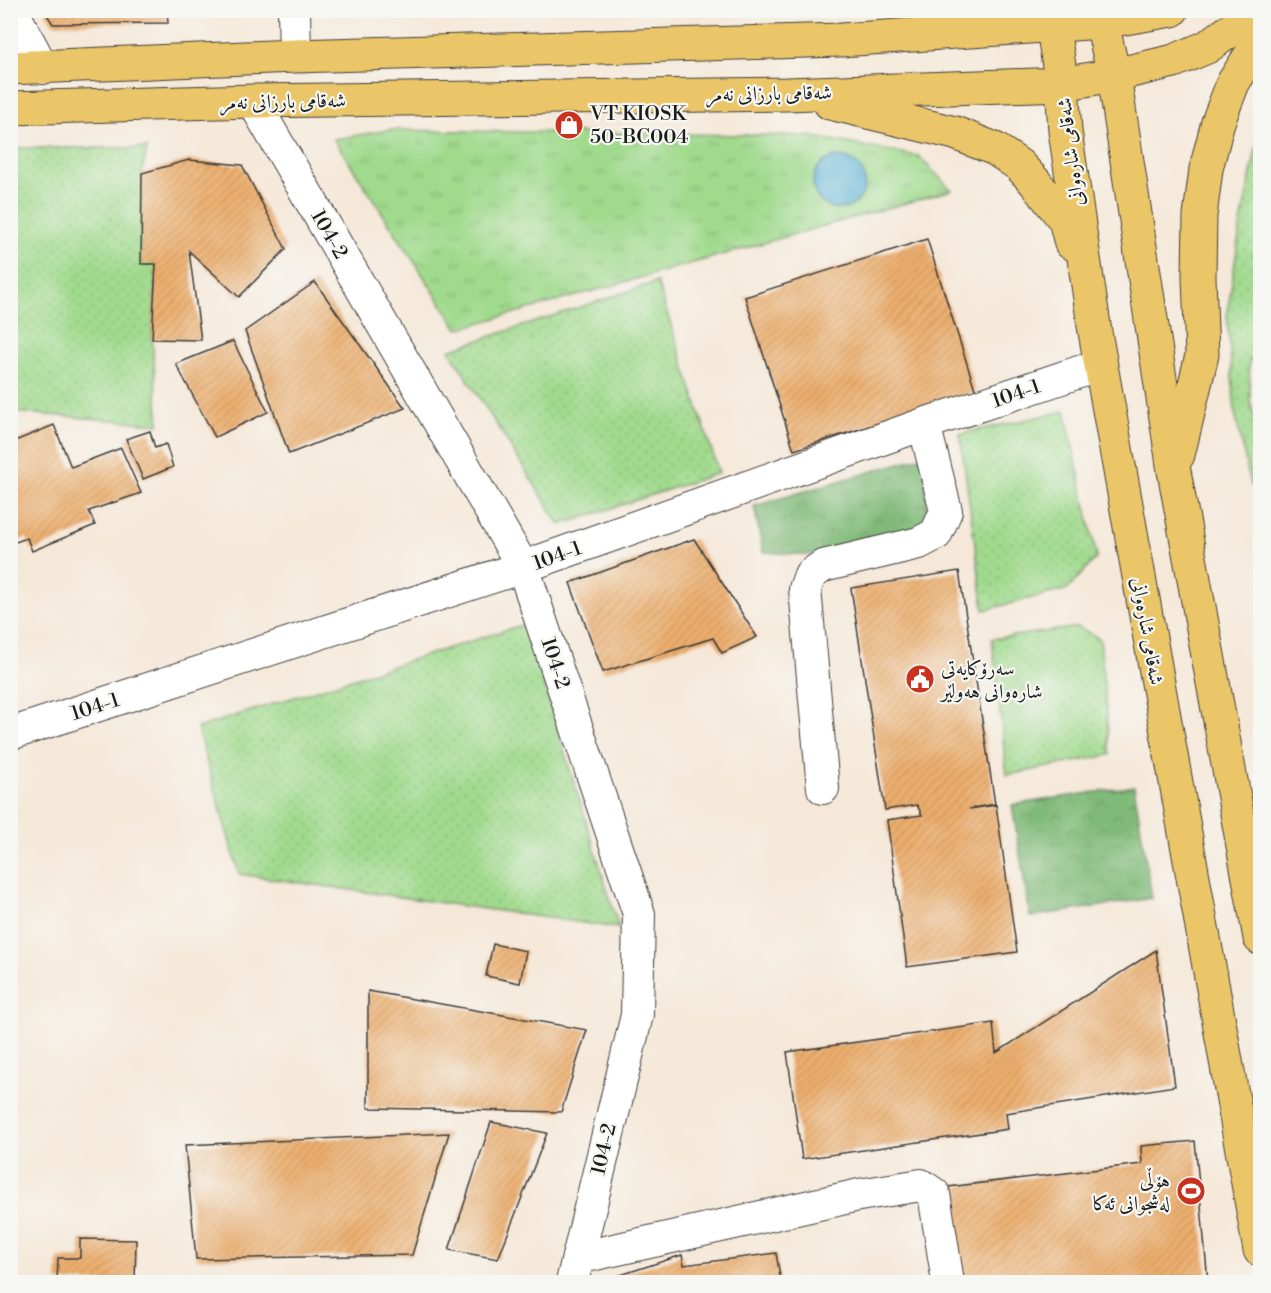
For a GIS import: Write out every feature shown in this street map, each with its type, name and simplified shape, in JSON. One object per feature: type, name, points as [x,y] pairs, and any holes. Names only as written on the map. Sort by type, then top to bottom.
[{"type":"main road","points":[[841,40],[922,15],[930,10]]},
{"type":"main road","points":[[10,68],[295,56],[841,40],[1052,18],[1172,10]]},
{"type":"main road","name":"شەقامی بارزانی نەمر","points":[[10,108],[253,100],[787,94],[1062,84],[1174,61],[1207,47],[1260,10]]},
{"type":"main road","points":[[1101,16],[1114,75],[1174,471],[1257,901],[1260,938]]},
{"type":"main road","name":"شەقامی شارەوانی","points":[[1052,18],[1062,84],[1065,131],[1100,365],[1260,1250]]},
{"type":"main road","points":[[1174,471],[1202,355],[1199,277],[1200,216],[1206,169],[1218,122],[1233,83],[1260,40]]},
{"type":"main road","points":[[787,94],[956,133],[995,149],[1019,165],[1065,220],[1095,332]]},
{"type":"street","points":[[12,10],[43,68]]},
{"type":"street","points":[[294,10],[295,56]]},
{"type":"street","name":"104-2","points":[[253,100],[523,567],[639,914],[637,1015],[575,1270]]},
{"type":"street","name":"104-1","points":[[10,734],[523,567],[924,424],[1100,365]]},
{"type":"street","points":[[823,788],[805,589],[810,575],[824,566],[919,543],[936,534],[946,511],[924,424]]},
{"type":"street","points":[[575,1270],[859,1195],[921,1185],[934,1194],[948,1282]]},
{"type":"green space","points":[[1260,129],[1260,354],[1249,361],[1250,403],[1260,430],[1260,485],[1251,486],[1235,413],[1227,315],[1241,223]]},
{"type":"green space","points":[[389,130],[809,136],[918,156],[952,190],[458,329],[334,139]]},
{"type":"green space","points":[[10,148],[147,148],[142,173],[141,263],[156,264],[152,339],[159,424],[11,412]]},
{"type":"green space","points":[[657,282],[719,473],[560,525],[449,350]]},
{"type":"green space","points":[[1065,411],[1097,557],[1068,589],[984,610],[960,434]]},
{"type":"green space","points":[[924,456],[928,524],[907,534],[808,555],[763,552],[754,506]]},
{"type":"green space","points":[[525,624],[619,928],[239,874],[197,728]]},
{"type":"green space","points":[[1078,627],[1100,639],[1110,755],[1007,775],[992,639]]},
{"type":"green space","points":[[1134,786],[1152,898],[1030,917],[1012,805]]},
{"type":"water","points":[[834,157],[844,157],[858,164],[865,183],[858,202],[844,209],[834,209],[824,205],[817,198],[813,188],[813,178],[817,168],[824,161]]},
{"type":"building","points":[[44,10],[167,10],[168,23],[53,24]]},
{"type":"building","points":[[189,160],[242,165],[286,249],[239,297],[189,251],[201,340],[152,339],[156,264],[141,264],[142,173]]},
{"type":"building","points":[[927,239],[976,392],[794,450],[745,297]]},
{"type":"building","points":[[315,282],[405,408],[289,454],[245,331]]},
{"type":"building","points":[[233,341],[268,412],[215,437],[176,364]]},
{"type":"building","points":[[54,425],[71,467],[121,448],[141,493],[89,511],[95,525],[32,551],[27,538],[10,544],[10,443]]},
{"type":"building","points":[[150,431],[155,448],[166,444],[173,467],[143,479],[126,439]]},
{"type":"building","points":[[694,539],[757,637],[722,653],[713,638],[603,672],[570,583]]},
{"type":"building","name":"سەرۆکایەتی شارەوانی هەولێر","points":[[959,571],[995,804],[969,809],[996,805],[1017,952],[907,967],[887,820],[922,815],[917,805],[885,810],[851,588]]},
{"type":"building","points":[[493,944],[526,951],[520,983],[486,976]]},
{"type":"building","points":[[1156,950],[1175,1086],[1006,1113],[1008,1129],[802,1159],[787,1052],[993,1023],[996,1053]]},
{"type":"building","points":[[368,991],[587,1030],[561,1112],[368,1108]]},
{"type":"building","points":[[491,1122],[547,1133],[498,1259],[449,1250]]},
{"type":"building","points":[[449,1133],[412,1255],[196,1259],[185,1145]]},
{"type":"building","points":[[1195,1141],[1208,1282],[959,1282],[948,1187],[1142,1164],[1141,1146]]},
{"type":"building","points":[[80,1239],[136,1240],[135,1282],[57,1282],[58,1258],[80,1258]]},
{"type":"building","points":[[776,1253],[781,1282],[599,1282],[682,1255],[684,1265]]},
{"type":"place","name":"VT KIOSK 50-BC004","points":[[569,125]]},
{"type":"place","name":"سەرۆکایەتی شارەوانی هەولێر","points":[[920,679]]},
{"type":"place","name":"هۆڵی لەشجوانی ئەکا","points":[[1191,1191]]}]
